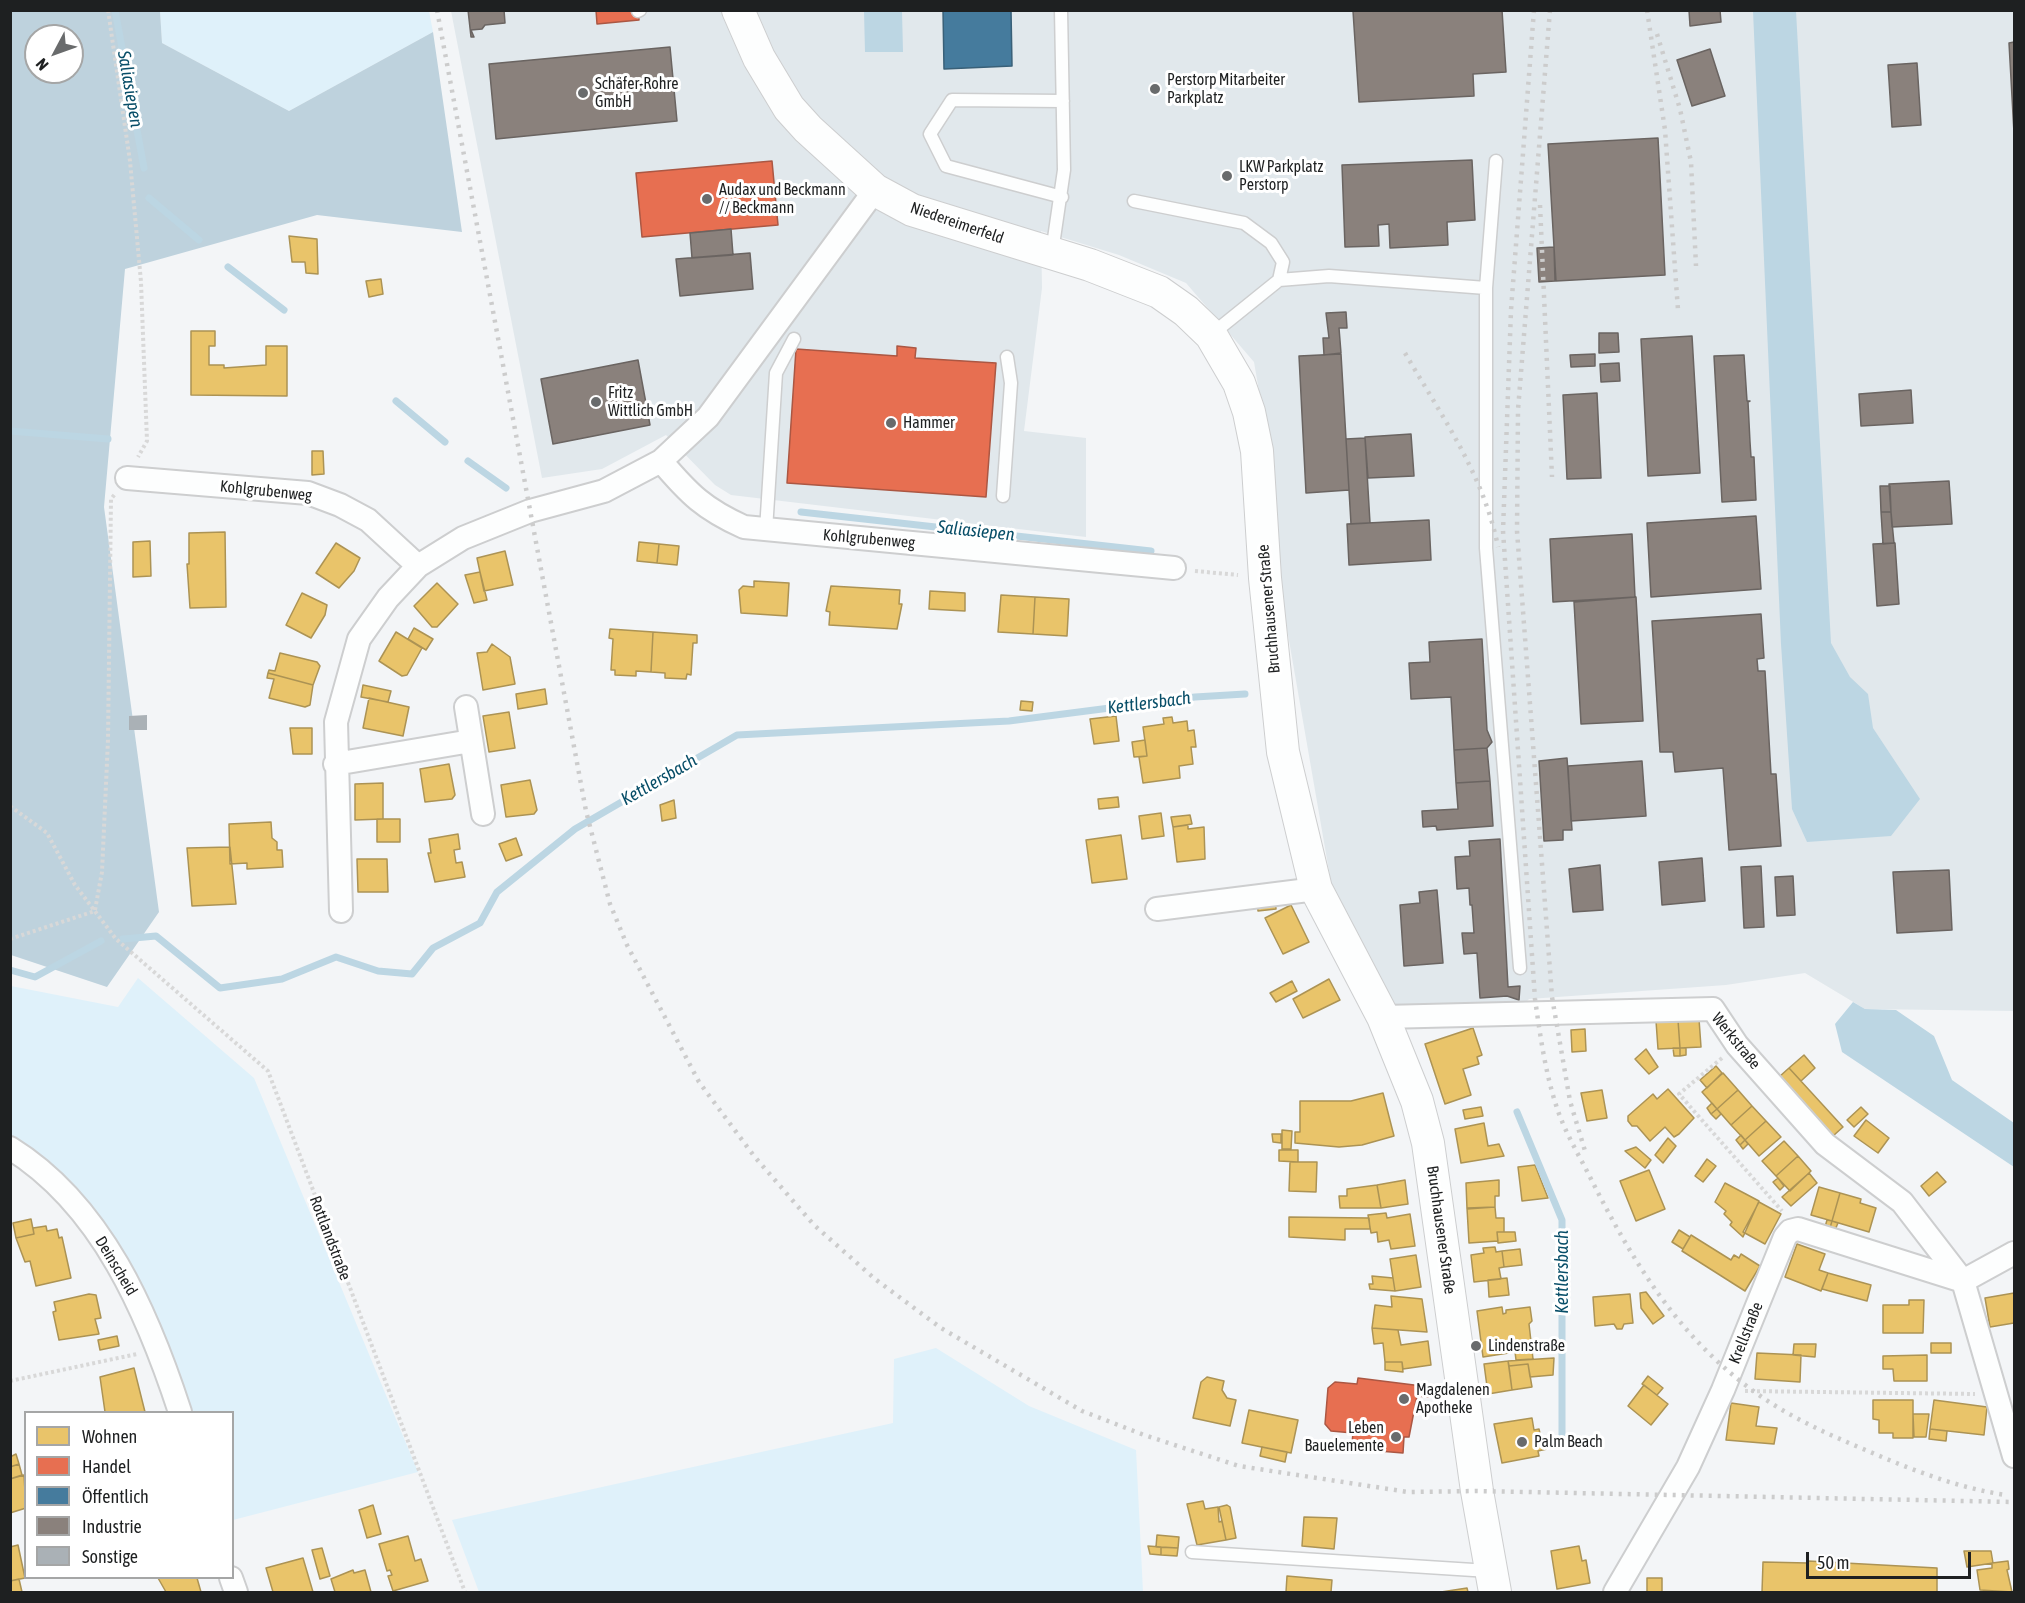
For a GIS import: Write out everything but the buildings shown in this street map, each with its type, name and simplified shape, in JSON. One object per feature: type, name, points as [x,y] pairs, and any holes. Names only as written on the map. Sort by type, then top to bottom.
[{"type":"street","name":"Niedereimerfeld","points":[[738,10],[759,58],[789,108],[810,132],[875,190],[912,210],[1090,265],[1159,292],[1186,311],[1211,335]]},
{"type":"street","points":[[341,910],[335,764],[336,722],[359,639],[388,598],[418,566],[463,538],[530,511],[604,491],[661,461],[708,417],[875,190]]},
{"type":"street","name":"Bruchhausener Straße","points":[[1211,335],[1239,383],[1249,412],[1257,451],[1265,578],[1283,752],[1316,889],[1383,1017],[1417,1101],[1428,1143],[1475,1480],[1493,1582]]},
{"type":"street","name":"Kohlgrubenweg","points":[[661,461],[691,496],[716,514],[744,527],[1174,568]]},
{"type":"street","name":"Kohlgrubenweg","points":[[127,478],[308,493],[340,505],[368,520],[418,566]]},
{"type":"street","points":[[466,707],[483,814]]},
{"type":"street","points":[[335,764],[471,741]]},
{"type":"street","points":[[1157,909],[1316,889]]},
{"type":"street","name":"Werkstraße","points":[[1383,1017],[1713,1009],[1737,1045],[1825,1144],[1902,1202],[1963,1281]]},
{"type":"street","name":"Deinscheid","points":[[10,1148],[32,1161],[57,1186],[97,1235],[127,1282],[159,1350],[179,1411]]},
{"type":"street","points":[[1798,1229],[1963,1281],[2014,1253]]},
{"type":"street","name":"Krellstraße","points":[[1615,1593],[1688,1467],[1723,1390],[1785,1237],[1790,1231],[1798,1229]]},
{"type":"street","points":[[1963,1281],[2014,1456]]},
{"type":"lane","points":[[1052,253],[1065,170],[1061,10]]},
{"type":"lane","points":[[1062,198],[946,166],[930,134],[952,99],[1063,101]]},
{"type":"lane","points":[[1496,161],[1486,288],[1486,548],[1520,968]]},
{"type":"lane","points":[[1134,201],[1244,223],[1271,243],[1283,262],[1279,280]]},
{"type":"lane","points":[[1211,335],[1279,280],[1329,276],[1486,288]]},
{"type":"lane","points":[[766,530],[776,373],[794,339]]},
{"type":"lane","points":[[1003,496],[1011,383],[1007,357]]},
{"type":"lane","points":[[1192,1552],[1493,1582]]},
{"type":"path","points":[[10,939],[95,911],[102,872],[108,740],[111,499],[127,478],[147,441],[141,282],[130,160],[108,10]]},
{"type":"path","points":[[1174,568],[1265,578]]},
{"type":"path","name":"Rottlandstraße","points":[[10,806],[47,832],[75,885],[116,939],[268,1071],[465,1593]]},
{"type":"path","points":[[1737,1045],[1679,1095],[1798,1229]]},
{"type":"path","points":[[10,1380],[159,1350]]},
{"type":"path","points":[[1723,1390],[1996,1394]]},
{"type":"shaded area","points":[[11,11],[160,11],[162,43],[289,111],[433,32],[462,232],[317,215],[125,269],[104,507],[159,912],[107,987],[11,955]]},
{"type":"shaded area","points":[[160,11],[429,11],[433,32],[289,111],[162,43]]},
{"type":"shaded area","points":[[451,11],[2014,11],[2014,1011],[1865,1009],[1805,973],[1726,985],[1529,999],[1524,1004],[1393,1004],[1333,894],[1278,577],[1273,473],[1254,362],[1186,283],[1119,255],[1041,231],[1042,288],[1024,431],[1086,438],[1086,537],[731,495],[715,485],[666,435],[602,469],[542,478]]},
{"type":"shaded area","points":[[864,11],[902,11],[903,52],[865,52]]},
{"type":"shaded area","points":[[1753,11],[1796,11],[1831,643],[1850,677],[1868,694],[1873,728],[1920,799],[1891,836],[1807,842],[1792,809],[1781,644]]},
{"type":"shaded area","points":[[138,978],[254,1078],[418,1472],[234,1520],[234,1411],[170,1411],[129,1299],[87,1229],[11,1155],[11,986],[118,1007]]},
{"type":"shaded area","points":[[1853,1002],[1865,1009],[1896,1010],[1934,1036],[1952,1080],[2014,1123],[2014,1167],[1842,1052],[1835,1024]]},
{"type":"shaded area","points":[[936,1348],[1029,1406],[1136,1450],[1143,1592],[479,1592],[452,1520],[893,1423],[894,1359]]},
{"type":"waterway","name":"Saliasiepen","points":[[115,10],[144,168]]},
{"type":"waterway","name":"Saliasiepen","points":[[149,198],[199,240]]},
{"type":"waterway","name":"Saliasiepen","points":[[228,267],[284,310]]},
{"type":"waterway","name":"Saliasiepen","points":[[396,401],[445,442]]},
{"type":"waterway","points":[[10,431],[108,439]]},
{"type":"waterway","name":"Saliasiepen","points":[[468,461],[506,488]]},
{"type":"waterway","name":"Saliasiepen","points":[[801,512],[1151,551]]},
{"type":"waterway","name":"Kettlersbach","points":[[123,939],[156,936],[220,988],[282,979],[336,957],[378,971],[412,974],[433,948],[480,923],[497,892],[575,829],[737,735],[1009,721],[1195,697],[1245,694]]},
{"type":"waterway","points":[[10,970],[35,977],[101,941]]},
{"type":"waterway","name":"Kettlersbach","points":[[1517,1112],[1562,1220],[1562,1441]]},
{"type":"railway","points":[[437,10],[586,811],[610,904],[627,945],[699,1082],[754,1156],[814,1225],[875,1279],[941,1328],[1082,1411],[1144,1435],[1239,1466],[1408,1492],[1477,1491],[2014,1502]]},
{"type":"railway","points":[[1534,10],[1511,310],[1503,531],[1535,999],[1546,1066],[1556,1105],[1572,1143],[1640,1267],[1679,1320],[1725,1368],[1779,1408],[1838,1438],[1936,1478],[2006,1495]]},
{"type":"railway","points":[[1550,10],[1518,410],[1517,531],[1552,997],[1570,1101],[1585,1151]]},
{"type":"railway","points":[[1647,10],[1665,130],[1678,310]]},
{"type":"railway","points":[[1657,34],[1680,109],[1691,162],[1696,266]]},
{"type":"railway","points":[[1540,205],[1552,477]]},
{"type":"railway","points":[[1405,353],[1472,470],[1483,495],[1498,547]]},
{"type":"place","name":"Perstorp Mitarbeiter Parkplatz","points":[[1155,89]]},
{"type":"place","name":"Schäfer-Rohre GmbH","points":[[583,93]]},
{"type":"place","name":"LKW Parkplatz Perstorp","points":[[1227,176]]},
{"type":"place","name":"Audax und Beckmann // Beckmann","points":[[707,199]]},
{"type":"place","name":"Fritz Wittlich GmbH","points":[[596,402]]},
{"type":"place","name":"Hammer","points":[[891,423]]},
{"type":"place","name":"Lindenstraße","points":[[1476,1346]]},
{"type":"place","name":"Magdalenen Apotheke","points":[[1404,1399]]},
{"type":"place","name":"Leben Bauelemente","points":[[1396,1437]]},
{"type":"place","name":"Palm Beach","points":[[1522,1442]]}]
